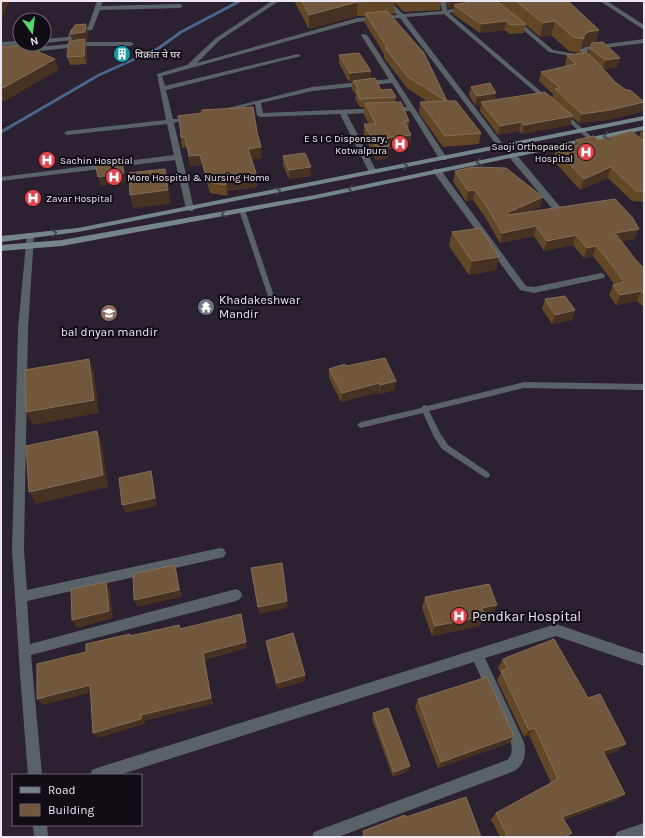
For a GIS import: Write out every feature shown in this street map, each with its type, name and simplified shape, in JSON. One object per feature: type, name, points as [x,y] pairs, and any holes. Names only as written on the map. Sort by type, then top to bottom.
[{"type":"street","points":[[52,40],[71,39],[73,30],[90,29],[100,1]]},
{"type":"street","points":[[188,67],[218,39],[276,1]]},
{"type":"street","points":[[387,1],[402,16],[476,109],[501,147]]},
{"type":"street","points":[[443,1],[445,12],[591,139]]},
{"type":"street","points":[[603,1],[644,28]]},
{"type":"street","points":[[479,6],[499,3]]},
{"type":"street","points":[[98,8],[180,6]]},
{"type":"street","points":[[190,208],[159,76],[356,20],[445,12],[471,7]]},
{"type":"street","points":[[512,17],[551,51],[583,57],[595,67]]},
{"type":"street","points":[[364,35],[443,158]]},
{"type":"street","points":[[583,57],[585,49],[644,41]]},
{"type":"street","points":[[1,44],[12,43]]},
{"type":"street","points":[[1,53],[87,44],[131,44]]},
{"type":"street","points":[[162,89],[298,56]]},
{"type":"street","points":[[214,112],[312,89],[393,81]]},
{"type":"street","points":[[258,102],[260,114],[411,109]]},
{"type":"street","points":[[342,111],[373,172]]},
{"type":"street","points":[[1,248],[78,230],[644,118]]},
{"type":"street","points":[[67,133],[170,123],[185,119]]},
{"type":"street","points":[[1,238],[62,243],[315,197],[591,139],[626,134],[644,128]]},
{"type":"street","points":[[512,156],[559,211]]},
{"type":"street","points":[[1,179],[178,157]]},
{"type":"street","points":[[437,171],[523,288],[534,290],[601,276]]},
{"type":"street","points":[[30,241],[23,329],[18,550],[35,774]]},
{"type":"street","points":[[21,597],[220,553]]},
{"type":"street","points":[[25,652],[236,595]]},
{"type":"street","points":[[100,774],[556,630],[644,660]]},
{"type":"street","points":[[319,837],[512,765],[519,758],[517,742],[477,655]]},
{"type":"street","points":[[40,826],[41,837]]},
{"type":"street","points":[[622,837],[644,830]]},
{"type":"lane","points":[[242,210],[273,302]]},
{"type":"lane","points":[[360,424],[524,385],[644,388]]},
{"type":"lane","points":[[424,408],[437,435],[445,447],[486,475]]},
{"type":"building","points":[[302,1],[370,1],[357,2],[309,15]]},
{"type":"building","points":[[476,1],[497,1],[526,24],[511,25],[506,21],[481,24],[454,5]]},
{"type":"building","points":[[516,1],[568,1],[599,30],[588,32],[584,35],[584,39],[573,37],[555,21],[543,23]]},
{"type":"building","points":[[387,11],[424,53],[447,101],[456,101],[481,133],[445,136],[420,102],[446,101],[408,77],[385,48],[387,47],[365,13]]},
{"type":"building","points":[[86,24],[85,32],[70,34],[75,25]]},
{"type":"building","points":[[85,39],[84,56],[67,57],[69,41]]},
{"type":"building","points":[[603,42],[620,58],[605,60],[590,48],[592,43]]},
{"type":"building","points":[[12,46],[12,52],[39,52],[55,59],[1,89],[1,47]]},
{"type":"building","points":[[580,49],[596,61],[615,82],[626,90],[630,90],[644,102],[610,110],[582,114],[555,89],[560,88],[541,72],[576,64],[567,55],[584,53]]},
{"type":"building","points":[[359,53],[371,71],[350,73],[339,55]]},
{"type":"building","points":[[375,78],[381,90],[391,89],[396,97],[360,99],[356,90],[359,90],[353,81]]},
{"type":"building","points":[[490,83],[496,93],[477,96],[471,87]]},
{"type":"building","points":[[545,92],[573,116],[524,125],[521,122],[500,126],[481,102]]},
{"type":"building","points":[[401,102],[409,121],[404,121],[411,135],[387,138],[389,146],[377,148],[364,124],[376,124],[365,103]]},
{"type":"building","points":[[253,107],[261,147],[248,149],[257,176],[225,180],[226,185],[208,182],[200,155],[189,156],[185,137],[181,137],[178,116],[202,113],[202,110]]},
{"type":"building","points":[[632,131],[644,142],[644,191],[636,191],[611,167],[584,179],[556,150],[581,145],[576,140],[594,136],[598,140]]},
{"type":"building","points":[[305,153],[311,167],[289,170],[283,156]]},
{"type":"building","points":[[121,159],[124,173],[98,177],[95,163]]},
{"type":"building","points":[[473,167],[506,168],[543,197],[507,213],[508,215],[615,199],[632,217],[639,229],[615,233],[644,269],[644,294],[641,291],[620,295],[613,285],[624,282],[605,256],[596,246],[587,248],[576,235],[547,241],[536,226],[502,233],[475,190],[468,191],[455,171]]},
{"type":"building","points":[[165,169],[168,190],[130,195],[129,173]]},
{"type":"building","points":[[480,228],[499,257],[472,261],[452,232]]},
{"type":"building","points":[[565,296],[575,310],[555,315],[545,299]]},
{"type":"building","points":[[385,358],[396,381],[380,385],[379,383],[342,393],[329,369],[345,364],[346,366]]},
{"type":"building","points":[[89,359],[94,400],[26,412],[25,370]]},
{"type":"building","points":[[97,431],[103,475],[29,492],[26,446]]},
{"type":"building","points":[[151,471],[155,498],[122,505],[119,478]]},
{"type":"building","points":[[282,563],[287,601],[258,607],[251,568]]},
{"type":"building","points":[[175,565],[179,590],[134,600],[133,574]]},
{"type":"building","points":[[106,582],[109,611],[72,620],[71,589]]},
{"type":"building","points":[[489,584],[497,605],[482,608],[485,616],[435,626],[425,597]]},
{"type":"building","points":[[241,614],[246,642],[203,653],[211,698],[141,715],[141,719],[93,733],[90,685],[37,699],[37,664],[86,652],[86,644],[179,625],[180,629]]},
{"type":"building","points":[[293,633],[305,675],[277,683],[266,641]]},
{"type":"building","points":[[554,639],[588,698],[600,694],[626,744],[603,751],[625,794],[562,817],[572,833],[564,837],[508,837],[496,813],[558,779],[535,728],[529,730],[501,671],[508,669],[503,659]]},
{"type":"building","points":[[487,677],[514,736],[441,762],[418,699]]},
{"type":"building","points":[[388,708],[410,766],[394,772],[373,713]]},
{"type":"building","points":[[466,797],[481,837],[365,837],[363,831],[405,815],[406,817]]},
{"type":"waterway","points":[[1,132],[99,75],[159,48],[181,32],[240,1]]},
{"type":"place","name":"विक्रांत चे घर","points":[[122,54]]},
{"type":"place","name":"E S I C Dispensary, Kotwalpura","points":[[400,144]]},
{"type":"place","name":"Saoji Orthopaedic Hospital","points":[[586,152]]},
{"type":"place","name":"Sachin Hosptial","points":[[47,160]]},
{"type":"place","name":"More Hospital & Nursing Home","points":[[114,177]]},
{"type":"place","name":"Zavar Hospital","points":[[33,198]]},
{"type":"place","name":"Khadakeshwar Mandir","points":[[206,307]]},
{"type":"place","name":"bal dnyan mandir","points":[[109,313]]},
{"type":"place","name":"Pendkar Hospital","points":[[459,616]]}]
